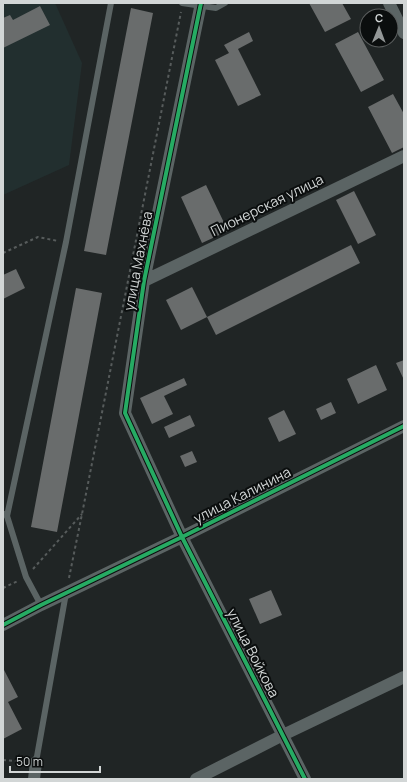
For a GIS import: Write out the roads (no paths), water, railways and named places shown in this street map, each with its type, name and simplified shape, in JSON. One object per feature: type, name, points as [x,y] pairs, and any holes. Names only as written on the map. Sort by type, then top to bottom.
[{"type":"street","points":[[389,3],[404,33]]},
{"type":"street","name":"улица Махнёва","points":[[182,537],[124,413],[144,281],[201,4]]},
{"type":"street","name":"Пионерская улица","points":[[144,281],[404,156]]},
{"type":"street","name":"улица Калинина","points":[[3,625],[404,426]]},
{"type":"street","name":"улица Войкова","points":[[182,537],[305,779]]},
{"type":"street","points":[[196,779],[283,735],[404,677]]},
{"type":"street","points":[[34,779],[36,762]]},
{"type":"lane","points":[[41,605],[26,577],[5,514],[66,242],[111,3]]},
{"type":"lane","points":[[182,3],[201,4],[216,8],[225,3]]},
{"type":"lane","points":[[36,762],[66,593]]}]
